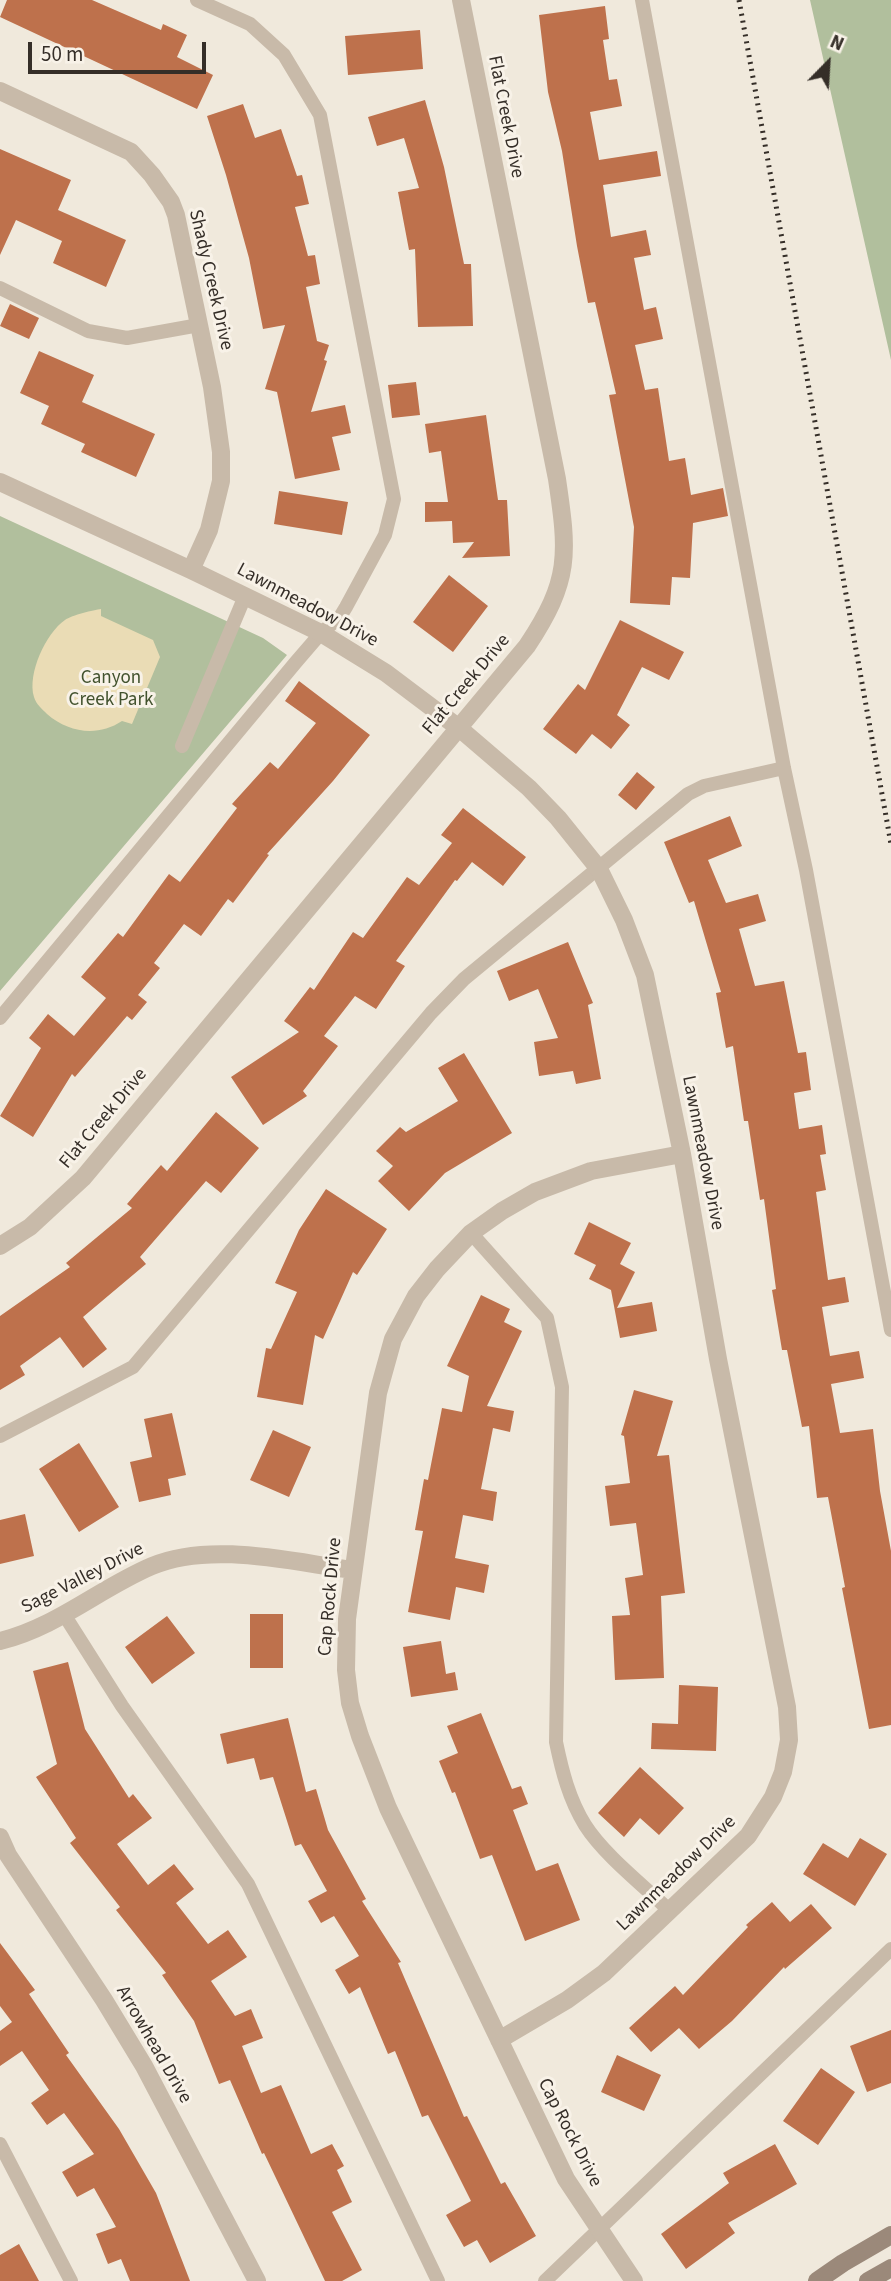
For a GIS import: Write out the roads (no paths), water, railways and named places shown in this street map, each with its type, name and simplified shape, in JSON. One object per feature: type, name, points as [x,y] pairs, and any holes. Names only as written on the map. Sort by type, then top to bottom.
[{"type":"street","name":"Flat Creek Drive","points":[[0,1246],[30,1227],[83,1178],[527,646],[558,589],[565,552],[565,534],[557,479],[460,0]]},
{"type":"street","name":"Shady Creek Drive","points":[[0,91],[131,152],[171,202],[199,325],[221,452],[221,481],[209,530],[191,570]]},
{"type":"street","name":"Lawnmeadow Drive","points":[[0,482],[321,633],[386,673],[459,728],[529,788],[558,818],[598,869],[633,941],[645,975],[789,1723],[787,1757],[774,1797],[748,1836],[604,1972],[567,2000],[499,2040]]},
{"type":"street","name":"Cap Rock Drive","points":[[634,2281],[566,2179],[388,1808],[350,1703],[346,1670],[347,1619],[378,1393],[393,1339],[416,1296],[471,1233],[536,1192],[571,1177],[614,1165],[681,1154]]},
{"type":"street","name":"Sage Valley Drive","points":[[0,1641],[65,1616],[123,1580],[155,1564],[193,1556],[228,1554],[353,1570]]},
{"type":"street","name":"Arrowhead Drive","points":[[0,1837],[144,2066],[257,2281]]},
{"type":"street","points":[[817,2281],[891,2235]]},
{"type":"street","points":[[869,2281],[891,2268]]},
{"type":"lane","points":[[0,1018],[321,633],[340,617],[385,535],[394,499],[320,115],[284,55],[250,24],[197,0]]},
{"type":"lane","points":[[642,0],[891,1330]]},
{"type":"lane","points":[[0,288],[88,331],[127,338],[199,325]]},
{"type":"lane","points":[[182,746],[245,596]]},
{"type":"lane","points":[[0,1436],[134,1367],[451,990],[688,794],[704,786],[784,768]]},
{"type":"lane","points":[[471,1233],[547,1318],[562,1387],[556,1742],[564,1779],[586,1827],[670,1912]]},
{"type":"lane","points":[[65,1616],[122,1706],[248,1884],[438,2281]]},
{"type":"lane","points":[[545,2281],[891,1949]]},
{"type":"lane","points":[[0,2144],[71,2281]]},
{"type":"railway","points":[[739,0],[891,844]]},
{"type":"park label","name":"Canyon Creek Park","points":[[111,690]]}]
